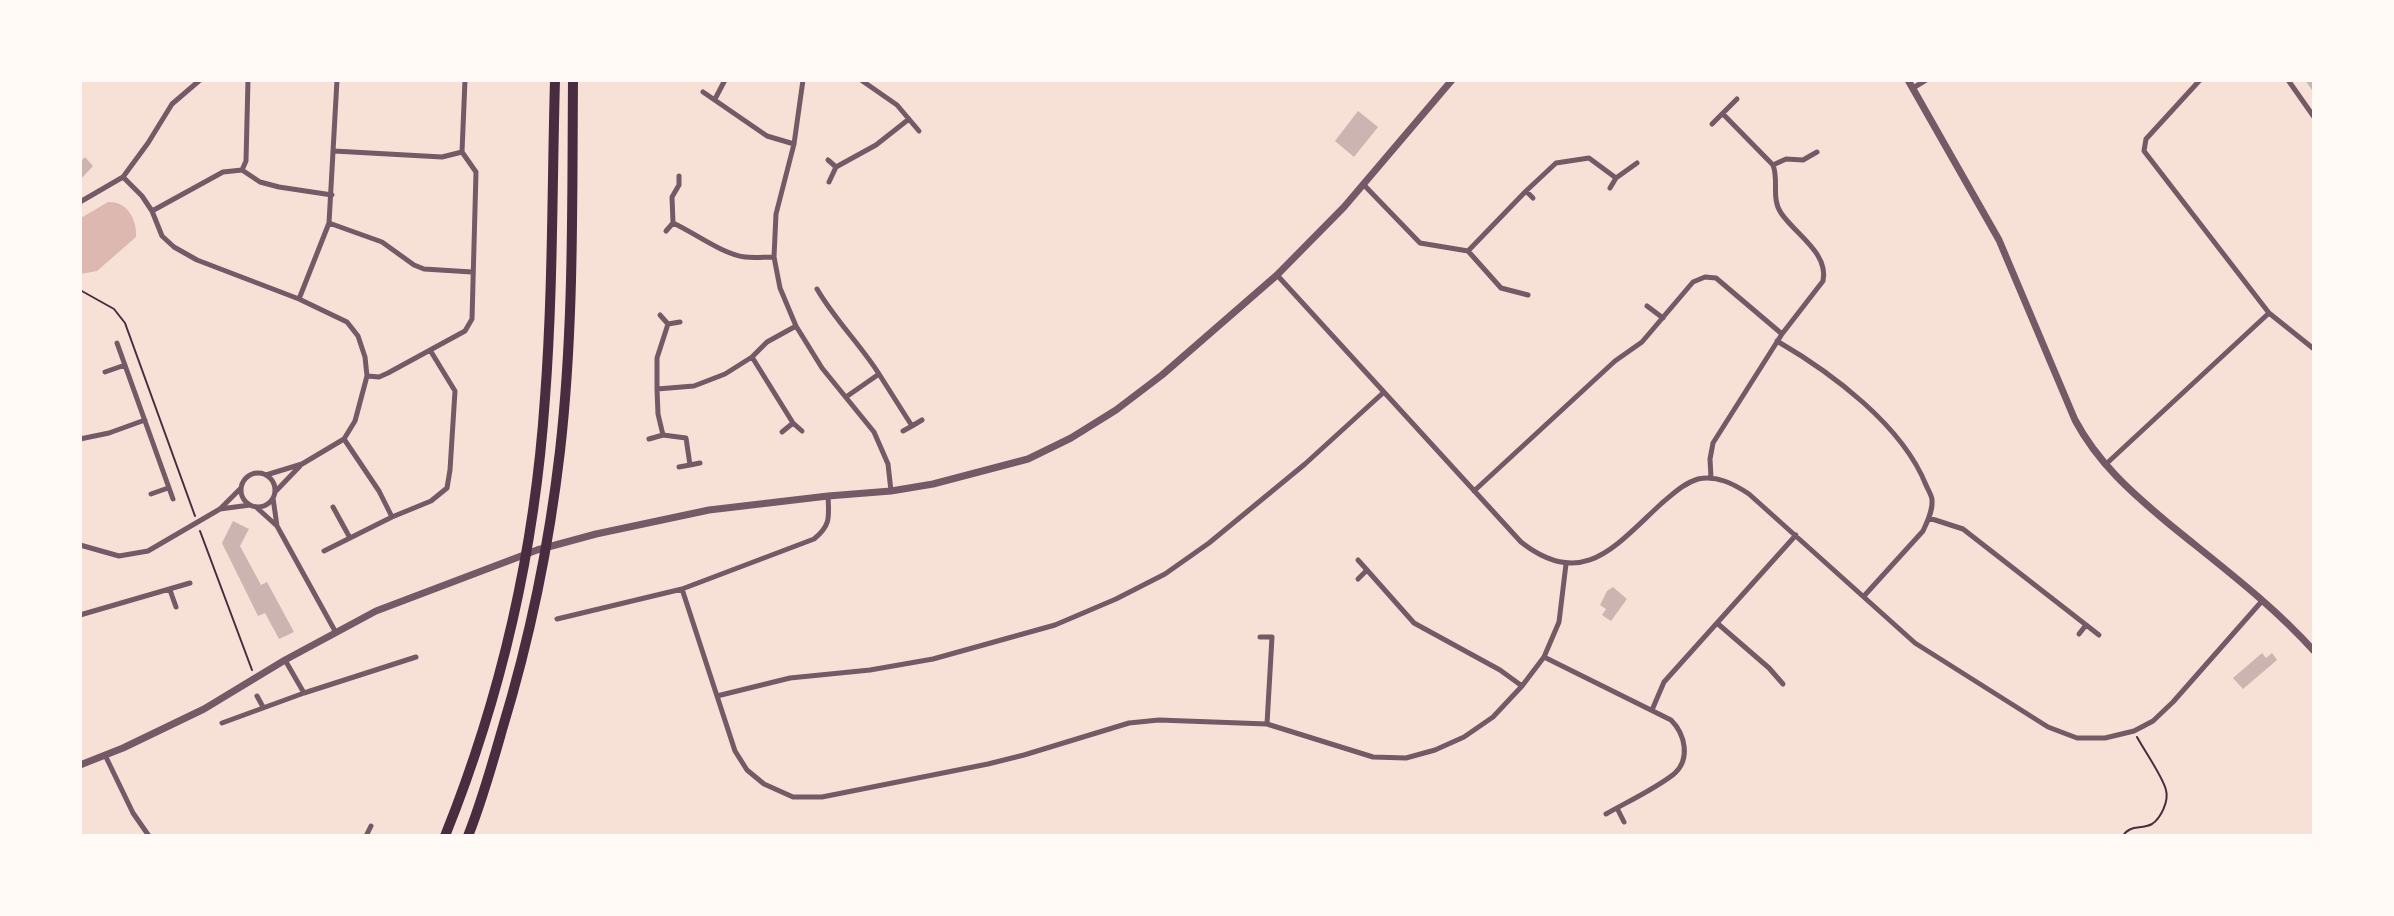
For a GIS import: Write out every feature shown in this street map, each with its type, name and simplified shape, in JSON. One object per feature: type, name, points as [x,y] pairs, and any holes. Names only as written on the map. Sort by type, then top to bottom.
[{"type":"highway","points":[[445,835],[464,790],[498,676],[514,610],[532,514],[545,399],[555,80]]},
{"type":"highway","points":[[468,835],[516,685],[540,587],[552,511],[565,387],[571,247],[573,80]]},
{"type":"street","points":[[80,202],[123,177],[148,143],[167,110],[200,80]]},
{"type":"street","points":[[242,170],[246,161],[248,80]]},
{"type":"street","points":[[299,299],[330,223],[337,80]]},
{"type":"street","points":[[367,376],[379,377],[465,331],[471,319],[476,173],[463,152],[465,80]]},
{"type":"street","points":[[715,99],[725,80]]},
{"type":"street","points":[[803,80],[794,144],[776,214],[774,257],[780,288],[796,326],[822,368],[874,432],[888,464],[891,491]]},
{"type":"street","points":[[861,80],[897,105],[919,131]]},
{"type":"street","points":[[80,765],[204,709],[335,631],[376,611],[537,550],[583,537],[709,510],[891,491],[973,475],[1028,459],[1071,438],[1116,410],[1162,375],[1277,275],[1344,207],[1452,80]]},
{"type":"street","points":[[1908,80],[1999,240],[2075,420],[2088,444],[2128,489],[2262,601],[2314,651]]},
{"type":"street","points":[[1913,89],[1926,80]]},
{"type":"street","points":[[2200,80],[2146,139],[2144,152],[2269,313],[2314,349]]},
{"type":"street","points":[[2288,80],[2314,117]]},
{"type":"street","points":[[703,92],[767,136],[794,144]]},
{"type":"street","points":[[1712,124],[1737,99]]},
{"type":"street","points":[[1711,478],[1713,443],[1777,341],[1823,281],[1824,269],[1818,256],[1780,211],[1776,201],[1777,175],[1773,165],[1723,114]]},
{"type":"street","points":[[828,181],[836,167],[876,145],[909,119]]},
{"type":"street","points":[[1589,158],[1591,149]]},
{"type":"street","points":[[334,151],[442,157],[463,152]]},
{"type":"street","points":[[1773,165],[1786,159],[1803,160],[1819,152]]},
{"type":"street","points":[[1468,251],[1556,163],[1589,158],[1616,178]]},
{"type":"street","points":[[828,160],[836,167]]},
{"type":"street","points":[[1610,188],[1616,178],[1637,163]]},
{"type":"street","points":[[152,211],[223,172],[242,170],[260,182],[332,194]]},
{"type":"street","points":[[666,231],[673,223],[672,198],[682,185],[679,176]]},
{"type":"street","points":[[80,545],[119,556],[148,551],[220,509],[250,475],[265,475],[302,464],[344,439],[355,421],[367,376],[365,357],[358,336],[347,322],[299,299],[197,260],[174,247],[162,236],[152,211],[142,197],[123,177]]},
{"type":"street","points":[[1363,184],[1420,243],[1468,251],[1501,288],[1528,295]]},
{"type":"street","points":[[1526,191],[1533,198]]},
{"type":"street","points":[[330,223],[382,242],[424,269],[472,272]]},
{"type":"street","points":[[673,223],[743,257],[774,257]]},
{"type":"street","points":[[1277,275],[1521,542],[1543,557],[1566,564],[1594,559],[1610,550],[1677,490],[1698,479],[1711,478],[1734,484],[1796,535],[1915,643],[2048,727],[2077,738],[2105,738],[2134,731],[2153,720],[2173,702],[2262,601]]},
{"type":"street","points":[[1474,491],[1615,360],[1642,342],[1693,282],[1705,276],[1716,278],[1782,334]]},
{"type":"street","points":[[817,289],[836,318],[864,350],[912,426]]},
{"type":"street","points":[[1647,306],[1662,318]]},
{"type":"street","points":[[2105,466],[2269,313]]},
{"type":"street","points":[[660,315],[668,324]]},
{"type":"street","points":[[668,324],[680,322]]},
{"type":"street","points":[[663,435],[658,414],[657,358],[668,324]]},
{"type":"street","points":[[657,389],[694,386],[725,374],[767,342],[796,326]]},
{"type":"street","points":[[1777,341],[1844,386],[1890,429],[1920,471],[1932,500],[1929,518],[1923,531],[1864,596]]},
{"type":"street","points":[[117,342],[173,499]]},
{"type":"street","points":[[324,551],[431,501],[447,488],[455,391],[429,350]]},
{"type":"street","points":[[752,356],[793,423],[802,431]]},
{"type":"street","points":[[105,372],[125,365]]},
{"type":"street","points":[[846,397],[879,374]]},
{"type":"street","points":[[717,696],[790,678],[870,670],[933,659],[1055,625],[1116,598],[1166,574],[1209,543],[1305,464],[1384,393]]},
{"type":"street","points":[[80,439],[109,433],[145,420]]},
{"type":"street","points":[[903,431],[922,420]]},
{"type":"street","points":[[782,432],[793,423]]},
{"type":"street","points":[[649,439],[663,435],[686,438],[690,465]]},
{"type":"street","points":[[344,439],[379,491],[392,517]]},
{"type":"street","points":[[679,467],[700,463]]},
{"type":"street","points":[[220,509],[266,505],[302,464]]},
{"type":"street","points":[[265,475],[273,482],[277,526]]},
{"type":"street","points":[[151,494],[169,488]]},
{"type":"street","points":[[241,488],[243,498],[277,526],[335,631]]},
{"type":"street","points":[[557,619],[682,589],[814,540],[824,531],[829,518],[828,496]]},
{"type":"street","points":[[333,507],[350,538]]},
{"type":"street","points":[[1929,518],[1963,529],[2099,635]]},
{"type":"street","points":[[1652,710],[1664,682],[1796,535]]},
{"type":"street","points":[[1359,560],[1415,623],[1500,670],[1522,686]]},
{"type":"street","points":[[682,589],[735,751],[747,771],[764,784],[793,797],[822,797],[988,764],[1129,723],[1159,720],[1267,724],[1373,757],[1406,758],[1435,750],[1464,737],[1493,717],[1544,657],[1559,622],[1566,564]]},
{"type":"street","points":[[1357,579],[1367,570]]},
{"type":"street","points":[[80,615],[190,583]]},
{"type":"street","points":[[170,590],[176,607]]},
{"type":"street","points":[[1717,623],[1769,668],[1783,684]]},
{"type":"street","points":[[2078,634],[2086,625]]},
{"type":"street","points":[[1260,637],[1272,638],[1267,724]]},
{"type":"street","points":[[393,653],[396,663]]},
{"type":"street","points":[[222,723],[304,692],[416,657]]},
{"type":"street","points":[[1544,657],[1671,720],[1683,736],[1684,754],[1675,773],[1606,814]]},
{"type":"street","points":[[285,660],[304,692]]},
{"type":"street","points":[[257,696],[263,707]]},
{"type":"street","points":[[105,755],[133,813],[149,835]]},
{"type":"street","points":[[1617,808],[1623,822]]},
{"type":"street","points":[[366,835],[371,826]]},
{"type":"path","points":[[80,290],[114,309],[125,323],[255,678]]},
{"type":"path","points":[[2123,835],[2131,827],[2150,825],[2159,817],[2165,805],[2166,791],[2134,731]]},
{"type":"shaded area","points":[[108,202],[115,202],[130,212],[136,237],[97,271],[81,274],[81,218]]},
{"type":"building","points":[[2305,80],[2314,80],[2314,93]]},
{"type":"building","points":[[1358,111],[1378,127],[1354,157],[1335,141]]},
{"type":"building","points":[[85,157],[93,166],[80,180],[80,162]]},
{"type":"building","points":[[233,521],[249,529],[240,546],[261,585],[267,582],[294,632],[279,639],[265,613],[258,616],[222,543]]},
{"type":"building","points":[[1613,587],[1627,599],[1611,621],[1602,615],[1606,609],[1600,605],[1607,591]]},
{"type":"building","points":[[2262,653],[2266,658],[2272,653],[2277,660],[2243,689],[2233,678]]}]
